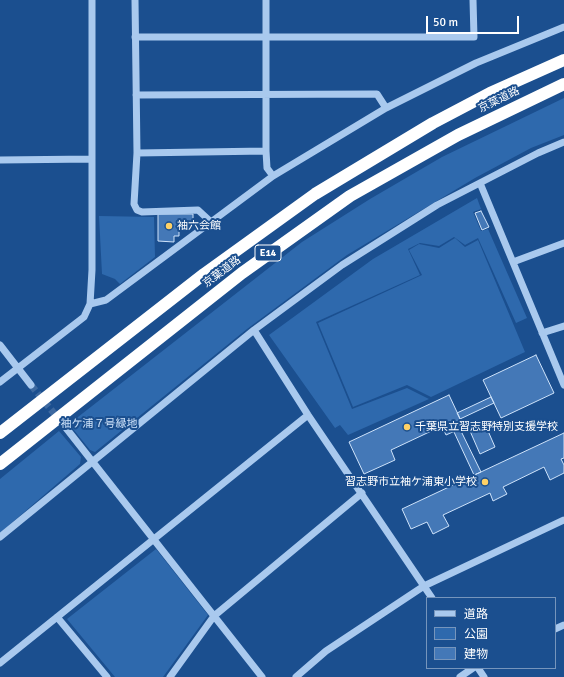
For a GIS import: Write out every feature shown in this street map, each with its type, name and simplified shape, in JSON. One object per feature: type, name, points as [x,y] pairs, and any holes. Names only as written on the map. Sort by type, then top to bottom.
[{"type":"highway","name":"京葉道路","points":[[0,433],[204,274],[316,194],[433,122],[490,93],[564,60]]},
{"type":"highway","name":"京葉道路","points":[[0,464],[242,273],[350,196],[458,135],[564,84]]},
{"type":"street","points":[[0,382],[84,317],[90,304],[92,270],[92,0]]},
{"type":"street","points":[[135,0],[137,153],[134,204],[136,210],[142,212],[198,210],[210,222]]},
{"type":"street","points":[[266,0],[266,151],[267,168],[273,176]]},
{"type":"street","points":[[135,37],[474,37],[473,0]]},
{"type":"street","points":[[90,304],[106,300],[273,176],[386,108],[476,63],[564,27]]},
{"type":"street","points":[[136,95],[377,94],[386,108]]},
{"type":"street","points":[[0,537],[93,463],[254,330],[342,265],[437,206],[564,142]]},
{"type":"street","points":[[137,153],[266,151]]},
{"type":"street","points":[[0,160],[92,159]]},
{"type":"street","points":[[480,183],[564,385]]},
{"type":"street","points":[[513,262],[564,243]]},
{"type":"street","points":[[542,333],[564,326]]},
{"type":"street","points":[[254,330],[308,415],[431,597]]},
{"type":"street","points":[[0,345],[31,386]]},
{"type":"street","points":[[0,663],[308,415]]},
{"type":"street","points":[[66,428],[262,677]]},
{"type":"street","points":[[170,677],[214,616],[362,493]]},
{"type":"street","points":[[296,677],[326,651],[424,586],[564,520]]},
{"type":"street","points":[[57,617],[107,677]]},
{"type":"street","points":[[460,677],[472,669]]},
{"type":"green space","name":"袖ケ浦７号緑地","points":[[564,98],[564,135],[531,148],[475,178],[347,255],[247,329],[95,452],[90,450],[69,424],[302,242],[370,199],[442,157]]},
{"type":"green space","points":[[477,198],[481,209],[473,212],[481,231],[488,229],[527,318],[516,323],[478,238],[465,245],[454,237],[439,246],[420,243],[408,249],[420,275],[316,322],[352,409],[407,388],[429,399],[348,435],[340,425],[335,428],[269,335],[373,259]]},
{"type":"green space","points":[[99,216],[154,217],[155,257],[120,284],[115,279],[102,274]]},
{"type":"green space","points":[[455,238],[465,247],[478,240],[525,352],[431,397],[407,385],[353,407],[318,323],[422,275],[409,250],[419,244],[439,248]]},
{"type":"green space","points":[[59,431],[81,457],[80,464],[0,533],[0,479]]},
{"type":"green space","points":[[156,549],[208,615],[163,677],[115,677],[67,619]]},
{"type":"building","points":[[481,211],[489,227],[482,230],[475,213]]},
{"type":"building","points":[[158,214],[193,214],[193,224],[185,224],[184,230],[179,230],[179,236],[174,236],[174,242],[158,241]]},
{"type":"building","points":[[536,355],[554,393],[501,418],[483,380]]},
{"type":"building","points":[[449,395],[464,427],[446,435],[442,426],[391,450],[395,460],[364,474],[349,442]]},
{"type":"building","points":[[491,397],[494,403],[460,419],[457,413]]},
{"type":"building","points":[[485,424],[495,447],[480,454],[470,431]]},
{"type":"building","points":[[460,429],[481,472],[474,475],[454,432]]},
{"type":"building","points":[[564,433],[564,458],[561,459],[564,465],[564,473],[550,480],[544,467],[503,487],[507,494],[493,501],[490,493],[443,515],[449,526],[433,534],[427,522],[411,529],[402,509]]},
{"type":"tunnel","points":[[31,385],[66,428]]},
{"type":"place","name":"袖六会館","points":[[169,226]]},
{"type":"place","name":"千葉県立習志野特別支援学校","points":[[407,427]]},
{"type":"place","name":"習志野市立袖ケ浦東小学校","points":[[485,482]]}]
